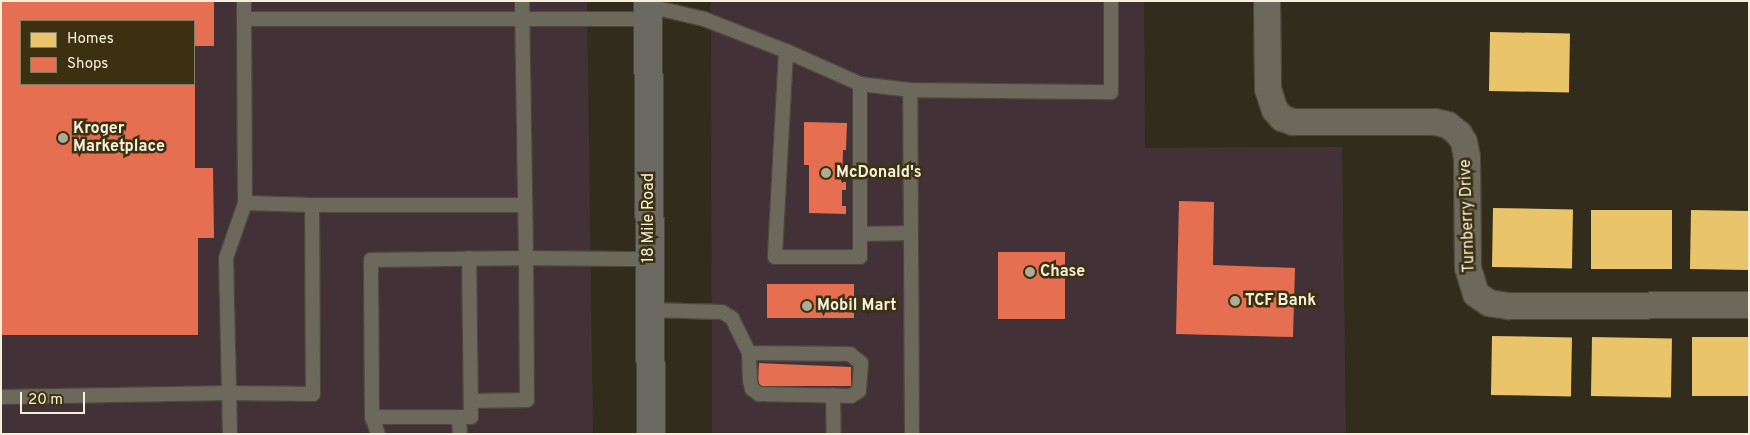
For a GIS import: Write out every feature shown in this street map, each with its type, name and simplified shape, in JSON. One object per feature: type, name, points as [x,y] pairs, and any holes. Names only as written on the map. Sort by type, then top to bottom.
[{"type":"main road","name":"18 Mile Road","points":[[648,9],[651,434]]},
{"type":"street","name":"Turnberry Drive","points":[[1267,1],[1268,88],[1272,105],[1282,118],[1294,122],[1436,122],[1448,125],[1459,134],[1464,142],[1467,157],[1468,268],[1476,294],[1490,303],[1509,306],[1749,306]]},
{"type":"lane","points":[[230,434],[226,258],[245,202],[244,1]]},
{"type":"lane","points":[[471,401],[526,400],[522,1]]},
{"type":"lane","points":[[244,19],[522,21],[648,9],[704,19],[786,51],[860,84],[910,90],[1111,92],[1111,1]]},
{"type":"lane","points":[[786,51],[775,256],[860,257],[860,84]]},
{"type":"lane","points":[[910,90],[912,434]]},
{"type":"lane","points":[[245,202],[312,205],[525,205]]},
{"type":"lane","points":[[1,397],[230,393],[313,394],[312,205]]},
{"type":"lane","points":[[861,234],[910,233]]},
{"type":"lane","points":[[378,434],[372,416],[371,260],[469,258],[649,259]]},
{"type":"lane","points":[[372,416],[471,417],[469,258]]},
{"type":"lane","points":[[650,310],[722,312],[732,318],[749,353],[752,389],[759,394],[851,396],[859,391],[860,363],[850,354],[749,353]]},
{"type":"lane","points":[[833,395],[834,434]]},
{"type":"lane","points":[[459,417],[460,434]]},
{"type":"shaded area","points":[[1,1],[587,1],[593,434],[1,434]]},
{"type":"shaded area","points":[[711,1],[1144,1],[1145,148],[1342,147],[1346,434],[712,434]]},
{"type":"building: Homes","points":[[1490,32],[1570,33],[1569,92],[1489,91]]},
{"type":"building: Homes","points":[[1493,208],[1573,209],[1572,268],[1492,267]]},
{"type":"building: Homes","points":[[1591,210],[1672,210],[1672,269],[1591,269]]},
{"type":"building: Homes","points":[[1691,210],[1749,211],[1748,270],[1690,269]]},
{"type":"building: Homes","points":[[1492,336],[1572,337],[1571,396],[1491,395]]},
{"type":"building: Homes","points":[[1592,337],[1672,338],[1671,397],[1591,396]]},
{"type":"building: Homes","points":[[1692,337],[1749,337],[1749,396],[1692,396]]},
{"type":"building: Shops","points":[[1,1],[214,1],[214,46],[195,46],[195,20],[20,20],[20,85],[195,85],[195,168],[213,168],[214,238],[198,238],[198,335],[1,335]]},
{"type":"building: Shops","name":"McDonald's","points":[[804,122],[847,123],[846,150],[843,150],[842,182],[846,182],[846,190],[842,190],[842,206],[846,206],[846,214],[809,213],[809,165],[804,165]]},
{"type":"building: Shops","name":"TCF Bank","points":[[1179,201],[1214,202],[1213,265],[1295,268],[1293,337],[1176,334]]},
{"type":"building: Shops","points":[[998,252],[1065,252],[1065,319],[998,319]]},
{"type":"building: Shops","points":[[767,284],[854,284],[854,318],[767,318]]},
{"type":"building: Shops","points":[[759,363],[851,367],[851,386],[758,386]]},
{"type":"place","name":"Kroger Marketplace","points":[[63,138]]},
{"type":"place","name":"McDonald's","points":[[826,173]]},
{"type":"place","name":"Chase","points":[[1030,272]]},
{"type":"place","name":"TCF Bank","points":[[1235,301]]},
{"type":"place","name":"Mobil Mart","points":[[807,306]]}]
